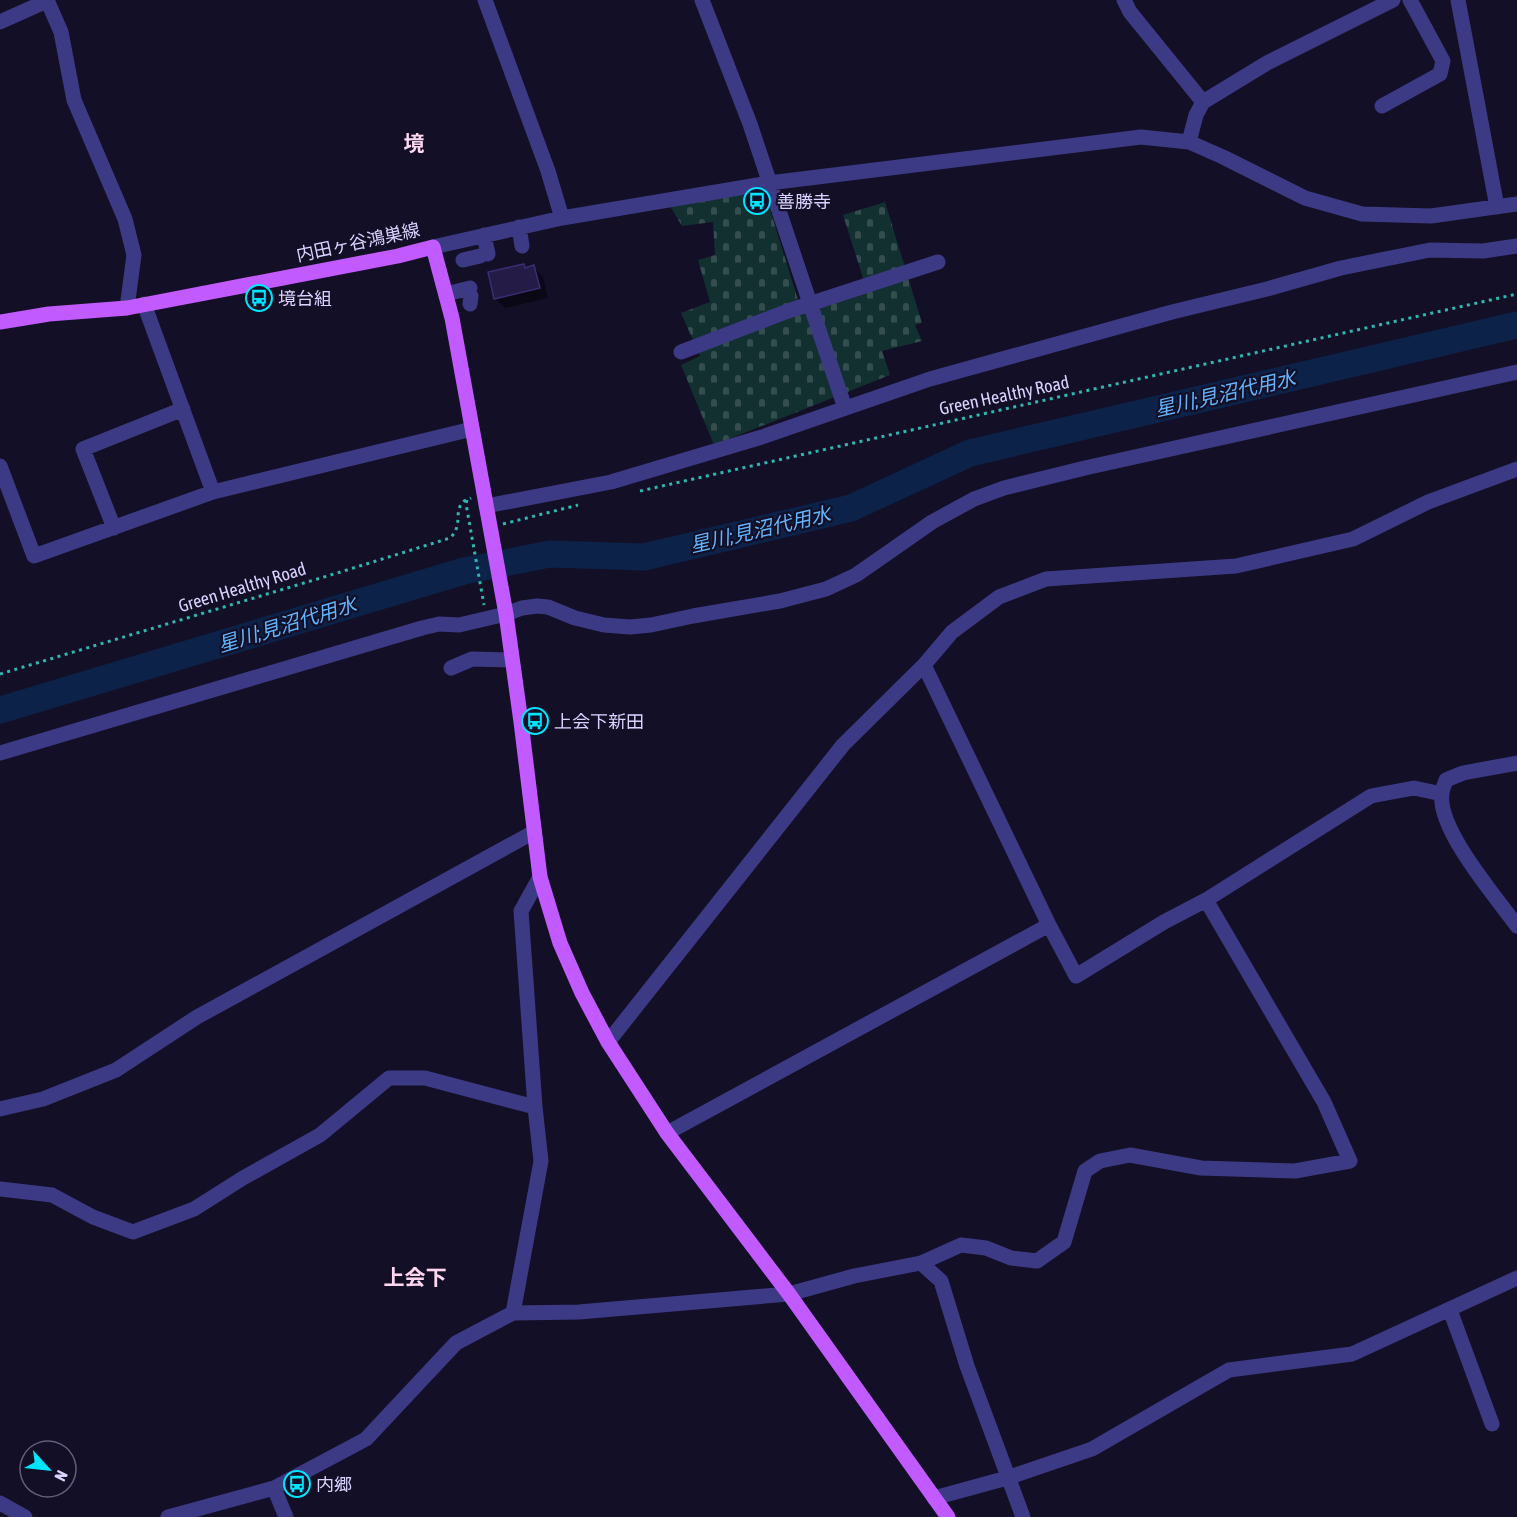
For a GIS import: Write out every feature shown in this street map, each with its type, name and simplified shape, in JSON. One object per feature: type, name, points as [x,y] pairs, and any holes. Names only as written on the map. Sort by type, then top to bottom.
[{"type":"main road","name":"内田ヶ谷鴻巣線","points":[[0,322],[49,314],[126,308],[398,256],[433,247],[452,318],[486,506],[495,531],[540,877],[560,943],[582,993],[608,1042],[667,1132],[789,1294],[948,1517]]},
{"type":"street","points":[[0,22],[47,0],[61,32],[74,100],[125,219],[134,255],[126,308]]},
{"type":"street","points":[[485,0],[548,171],[562,218]]},
{"type":"street","points":[[702,0],[750,124],[845,408]]},
{"type":"street","points":[[1125,0],[1130,12],[1203,102]]},
{"type":"street","points":[[1189,142],[1196,115],[1203,102],[1266,63],[1393,0]]},
{"type":"street","points":[[1382,106],[1440,74],[1443,61],[1410,0]]},
{"type":"street","points":[[1458,0],[1497,207]]},
{"type":"street","points":[[433,247],[562,218],[769,183],[1141,136],[1189,142],[1305,198],[1362,214],[1431,216],[1517,204]]},
{"type":"street","points":[[519,227],[522,246]]},
{"type":"street","points":[[463,260],[484,255],[484,235]]},
{"type":"street","points":[[486,506],[611,482],[762,437],[930,379],[1341,268],[1430,250],[1483,251],[1517,246]]},
{"type":"street","points":[[681,352],[810,304],[938,262]]},
{"type":"street","points":[[446,294],[470,296]]},
{"type":"street","points":[[144,304],[213,492]]},
{"type":"street","points":[[0,753],[439,624],[459,625],[537,606],[589,622],[630,627],[809,595],[856,575],[932,522],[974,499],[1004,488],[1085,468],[1516,375]]},
{"type":"street","points":[[114,528],[83,449],[183,409]]},
{"type":"street","points":[[0,466],[34,556],[213,492],[472,429]]},
{"type":"street","points":[[608,1042],[843,745],[924,665],[952,632],[999,597],[1046,579],[1236,566],[1343,542],[1428,502],[1517,469]]},
{"type":"street","points":[[451,668],[472,659],[512,660]]},
{"type":"street","points":[[924,665],[1049,925],[1076,976],[1164,922],[1206,900],[1371,796],[1414,788],[1442,794]]},
{"type":"street","points":[[1517,763],[1463,773],[1446,780],[1442,794],[1444,814],[1464,854],[1517,926]]},
{"type":"street","points":[[0,1109],[43,1099],[116,1070],[197,1017],[534,832]]},
{"type":"street","points":[[513,1313],[541,1161],[520,911],[540,877]]},
{"type":"street","points":[[168,1517],[274,1488],[366,1439],[456,1343],[513,1313],[579,1312],[789,1294],[854,1276],[921,1263],[961,1245],[986,1248],[1011,1258],[1037,1261],[1064,1242],[1085,1171],[1100,1161],[1130,1155],[1201,1168],[1294,1171],[1350,1161],[1324,1102],[1206,900]]},
{"type":"street","points":[[667,1132],[1049,925]]},
{"type":"street","points":[[0,1189],[52,1195],[93,1217],[133,1232],[194,1209],[243,1178],[320,1135],[389,1078],[425,1078],[535,1107]]},
{"type":"street","points":[[921,1263],[941,1281],[968,1366],[1023,1517]]},
{"type":"street","points":[[934,1498],[1007,1478],[1092,1449],[1229,1370],[1352,1354],[1517,1278]]},
{"type":"street","points":[[1450,1310],[1492,1424]]},
{"type":"street","points":[[274,1488],[286,1517]]},
{"type":"street","points":[[0,1503],[25,1517]]},
{"type":"path","name":"Green Healthy Road","points":[[632,492],[1517,294]]},
{"type":"path","name":"Green Healthy Road","points":[[0,674],[450,538],[458,528],[460,506],[467,500],[484,604]]},
{"type":"path","points":[[495,531],[578,505]]},
{"type":"green space","points":[[743,195],[746,210],[769,206],[799,303],[864,281],[843,215],[885,202],[922,323],[915,325],[922,341],[882,351],[890,375],[714,445],[681,365],[700,356],[681,313],[710,302],[698,260],[715,255],[713,222],[682,226],[670,206]]},
{"type":"building","points":[[524,264],[525,268],[534,265],[540,288],[494,299],[488,272]]},
{"type":"waterway","name":"星川;見沼代用水","points":[[0,710],[464,571],[550,554],[644,557],[851,508],[970,453],[1517,325]]},
{"type":"place","name":"善勝寺","points":[[757,201]]},
{"type":"place","name":"境台組","points":[[259,298]]},
{"type":"place","name":"上会下新田","points":[[535,721]]},
{"type":"place","name":"内郷","points":[[297,1484]]},
{"type":"district","name":"境","points":[[414,143]]},
{"type":"district","name":"上会下","points":[[415,1277]]}]
